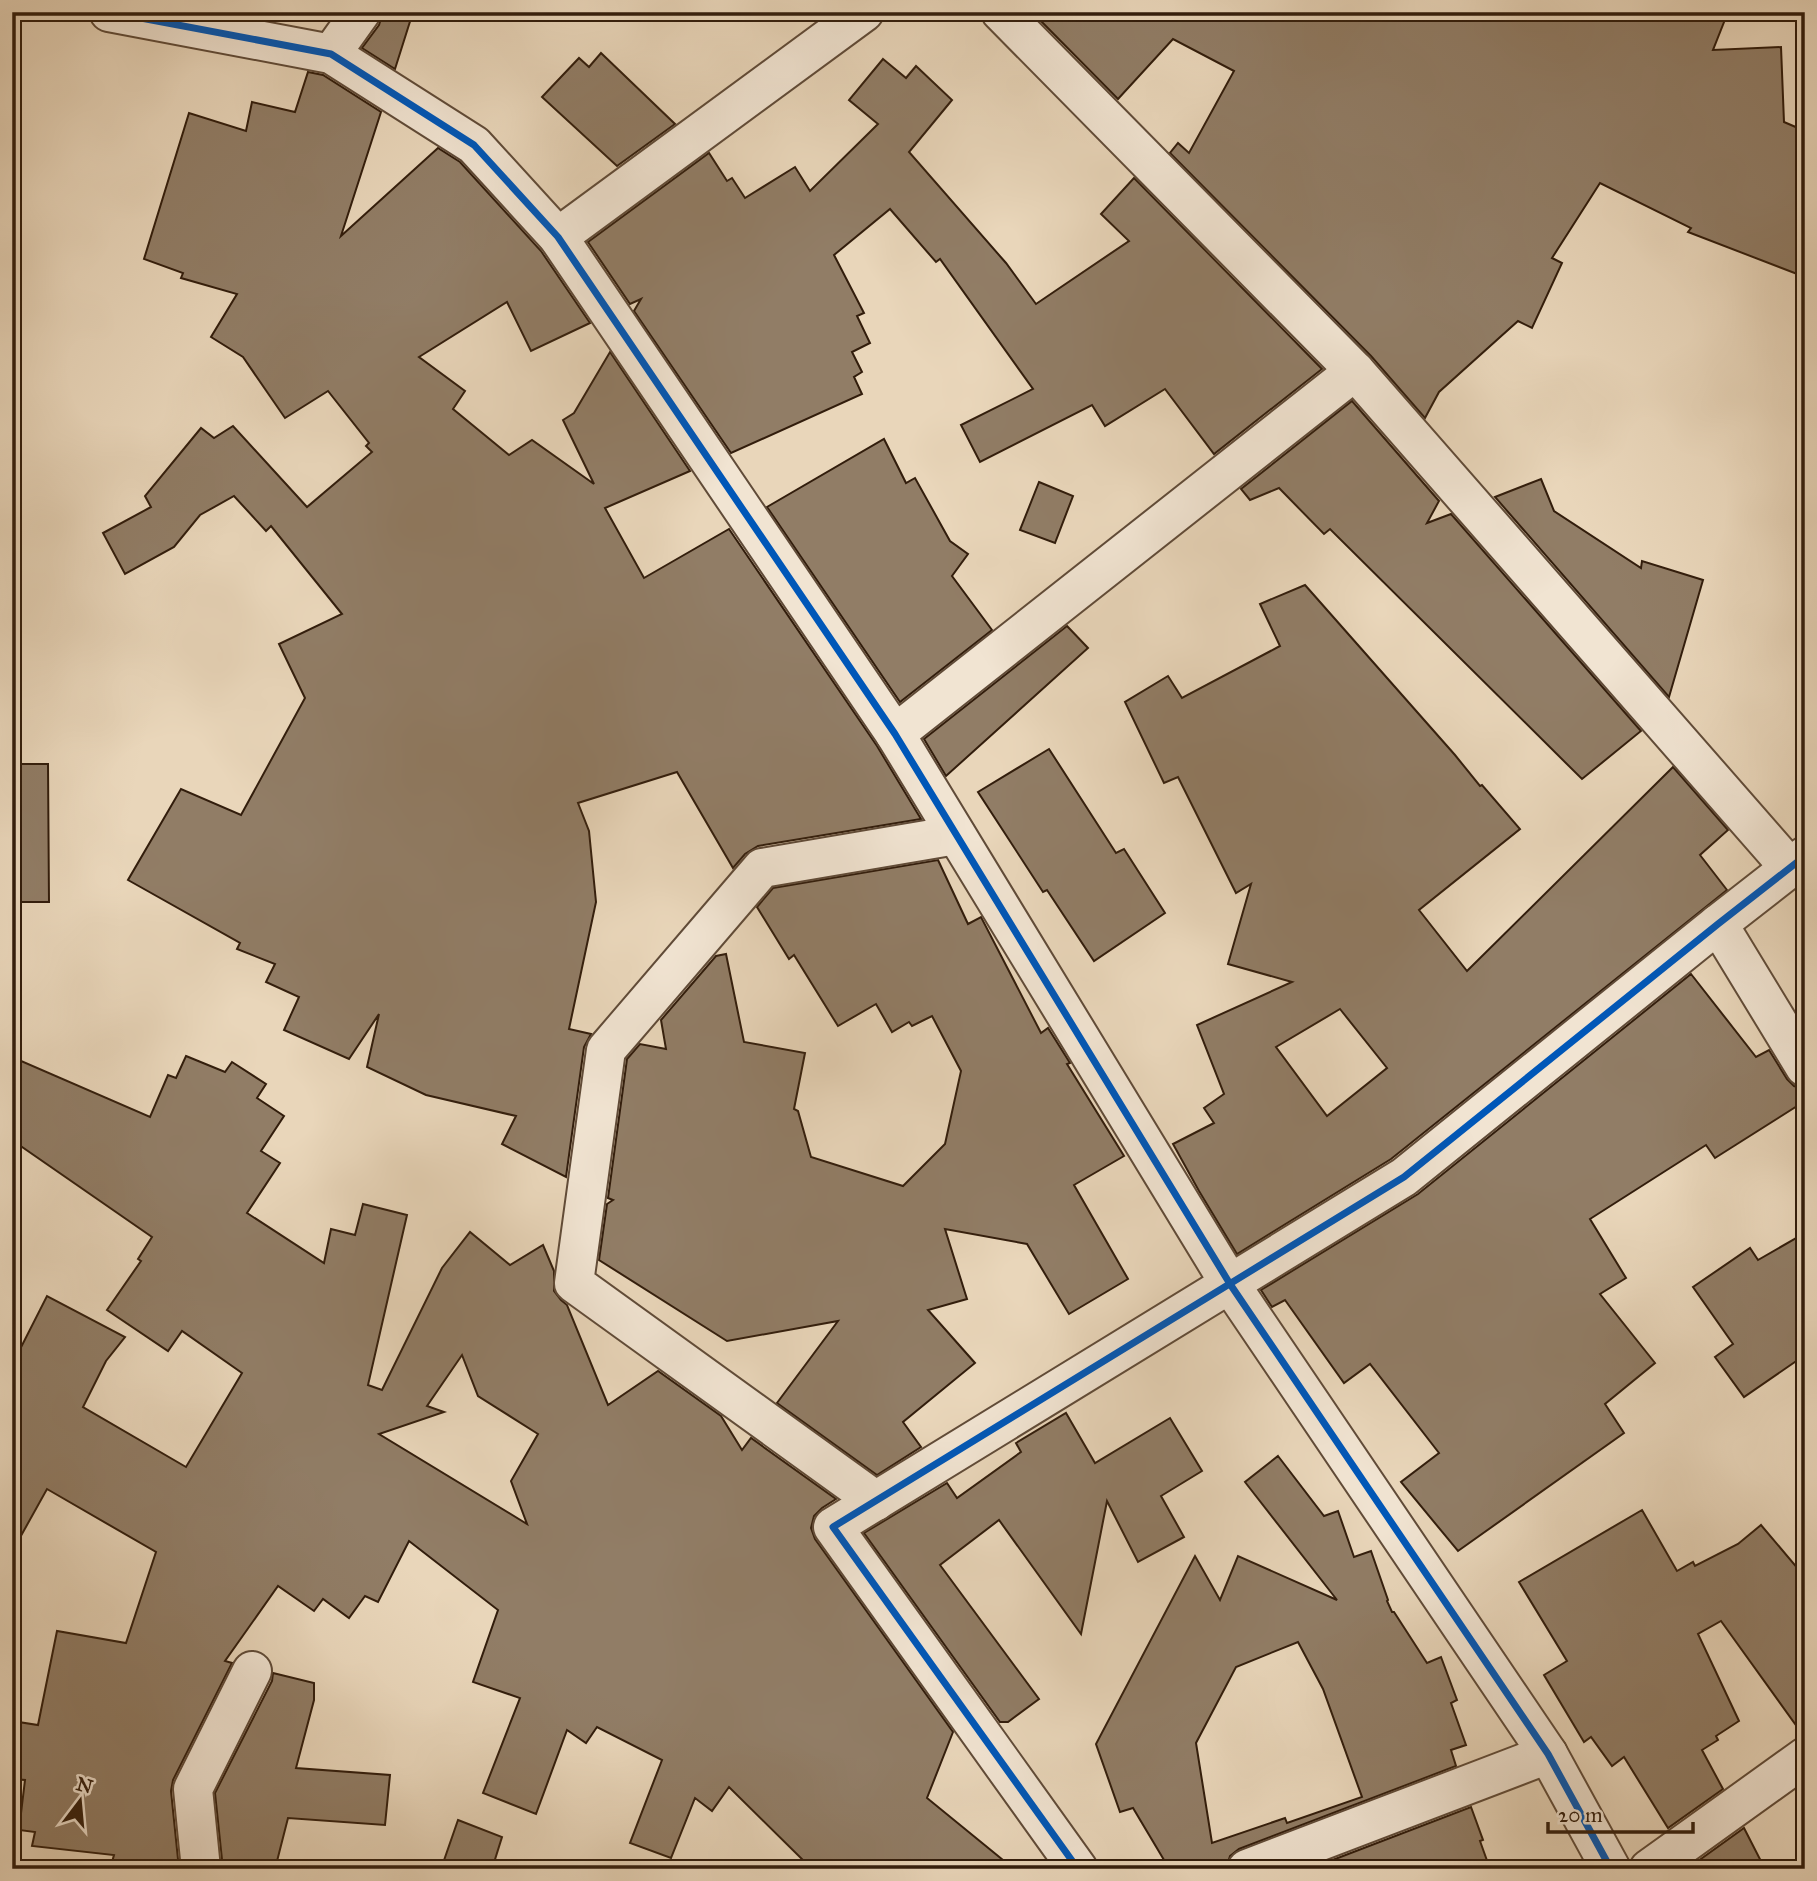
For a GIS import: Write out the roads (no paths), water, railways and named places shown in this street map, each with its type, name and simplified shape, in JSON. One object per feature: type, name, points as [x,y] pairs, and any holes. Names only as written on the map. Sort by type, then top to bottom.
[{"type":"street","points":[[109,12],[331,54],[474,145],[558,237],[895,734],[1230,1284],[1548,1754],[1611,1869]]},
{"type":"street","points":[[331,54],[361,12]]},
{"type":"street","points":[[558,237],[864,12]]},
{"type":"street","points":[[1004,13],[1355,371],[1797,862],[1404,1177],[833,1527],[1078,1869]]},
{"type":"street","points":[[895,734],[1355,371]]},
{"type":"street","points":[[876,1501],[574,1283],[606,1050],[614,1040],[762,868],[956,835]]},
{"type":"street","points":[[1718,924],[1805,1067]]},
{"type":"street","points":[[201,1869],[193,1789],[252,1671]]},
{"type":"street","points":[[1247,1869],[1548,1754]]},
{"type":"street","points":[[1649,1869],[1805,1757]]}]
